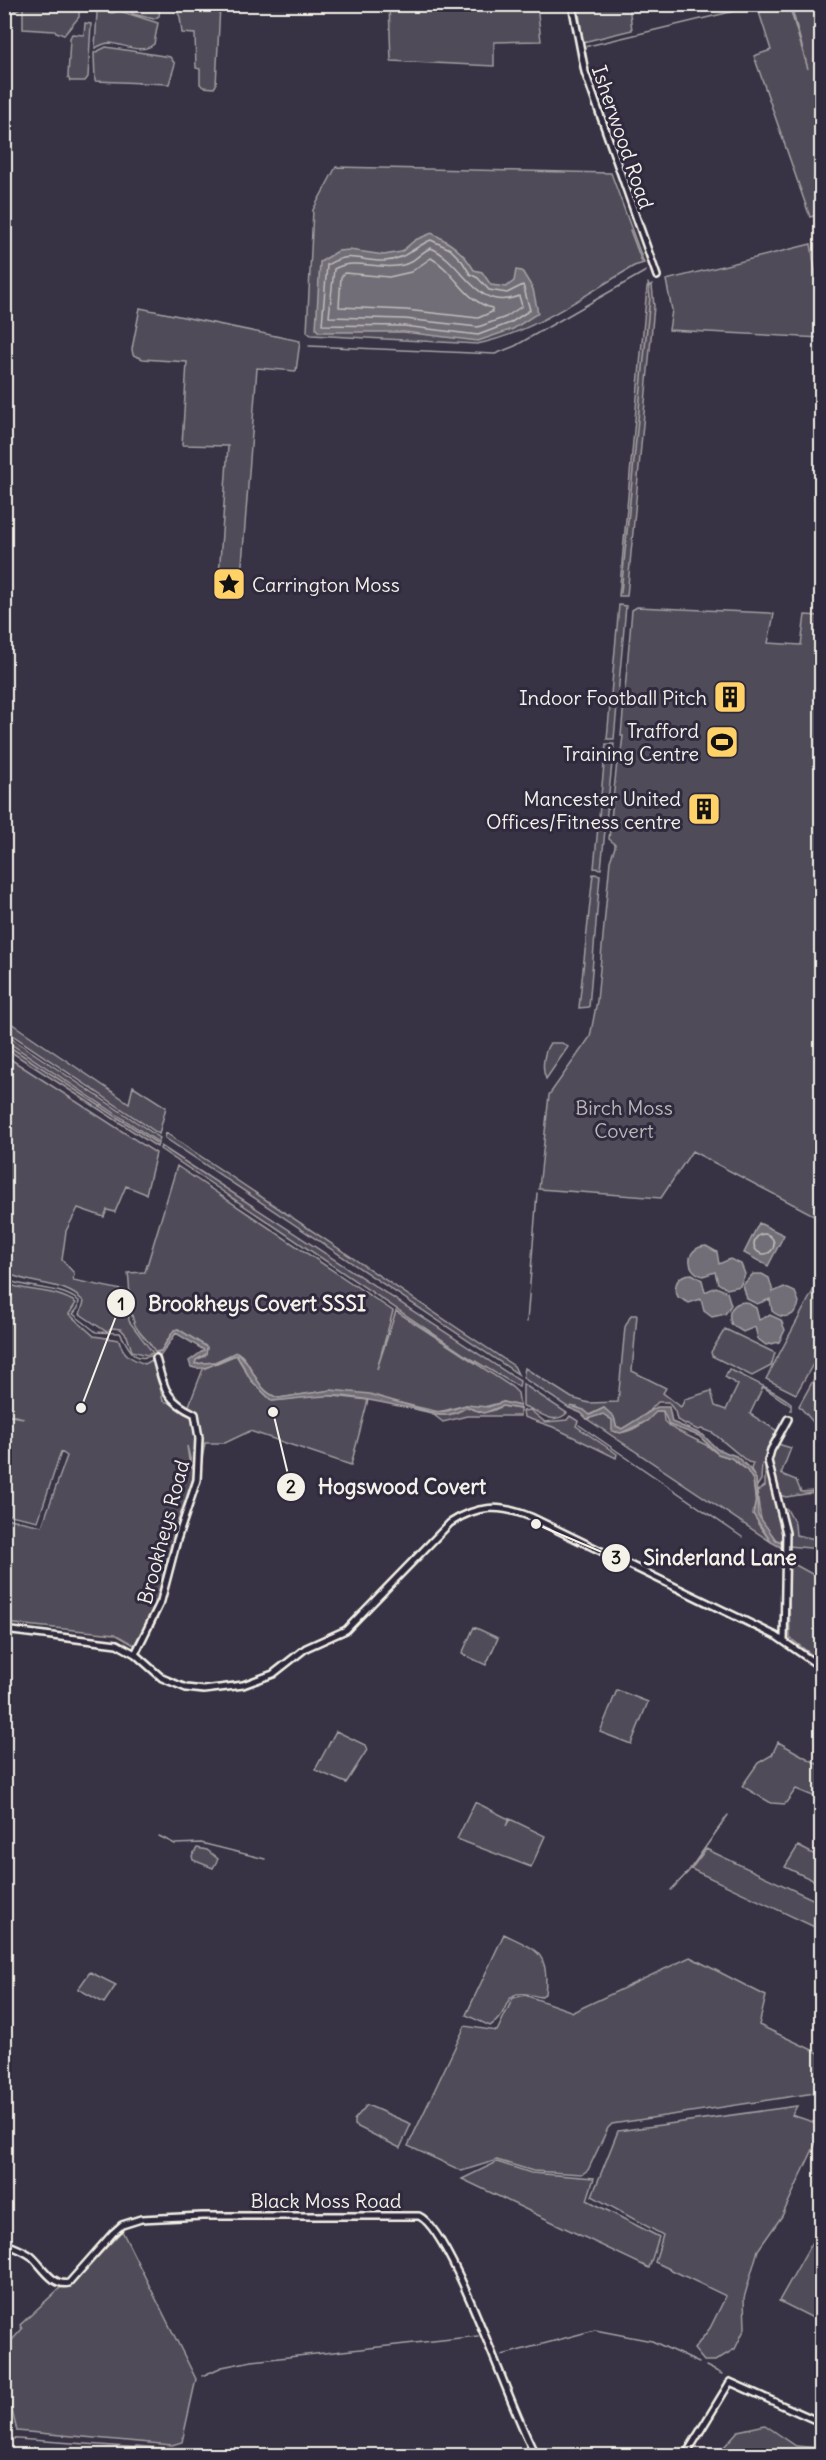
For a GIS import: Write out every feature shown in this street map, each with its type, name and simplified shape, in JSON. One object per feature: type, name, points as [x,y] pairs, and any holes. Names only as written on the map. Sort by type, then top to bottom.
[{"type":"street","name":"Isherwood Road","points":[[572,4],[585,72],[657,276]]},
{"type":"street","name":"Brookheys Road","points":[[135,1654],[161,1601],[200,1462],[195,1414],[169,1397],[156,1358]]},
{"type":"street","points":[[784,1641],[786,1538],[768,1461],[771,1450],[788,1419]]},
{"type":"street","points":[[4,1630],[117,1644],[135,1654],[162,1678],[186,1688],[231,1687],[267,1677],[306,1648],[346,1630],[450,1523],[468,1512],[490,1507],[531,1517],[784,1641],[822,1668]]},
{"type":"street","name":"Black Moss Road","points":[[4,2243],[32,2257],[57,2282],[64,2284],[69,2283],[122,2225],[141,2219],[202,2216],[419,2216],[427,2220],[439,2238],[476,2315],[536,2456]]},
{"type":"street","points":[[685,2456],[730,2382],[822,2423]]},
{"type":"green space","points":[[782,4],[789,5],[808,69],[791,5],[821,5],[821,214],[810,217],[754,56],[771,50],[758,9]]},
{"type":"green space","points":[[15,5],[92,5],[88,10],[79,10],[79,17],[64,35],[54,31],[23,29],[23,7],[14,11]]},
{"type":"green space","points":[[115,5],[160,5],[159,16],[154,19],[133,14],[127,7]]},
{"type":"green space","points":[[174,5],[220,5],[214,88],[203,87],[200,84],[200,69],[196,68],[195,34],[182,33],[180,17]]},
{"type":"green space","points":[[389,5],[537,5],[541,41],[494,42],[494,66],[391,61]]},
{"type":"green space","points":[[578,5],[629,5],[632,30],[583,42]]},
{"type":"green space","points":[[101,10],[112,13],[120,11],[158,23],[154,44],[144,49],[109,43],[95,48],[97,12]]},
{"type":"green space","points":[[85,23],[91,24],[88,77],[85,81],[70,81],[68,77],[70,38],[72,34],[84,35]]},
{"type":"green space","points":[[106,47],[170,57],[175,64],[169,84],[95,81],[94,53]]},
{"type":"green space","points":[[336,167],[611,173],[644,263],[634,266],[578,301],[538,322],[498,339],[477,344],[311,335],[307,332],[313,210]]},
{"type":"green space","points":[[811,244],[816,277],[821,276],[821,338],[669,330],[672,310],[666,280]]},
{"type":"green space","points":[[652,285],[654,306],[627,596],[619,596],[647,287]]},
{"type":"green space","points":[[140,308],[300,341],[296,371],[257,368],[241,577],[219,576],[228,446],[182,445],[187,362],[143,359],[133,355],[132,349]]},
{"type":"green space","points":[[619,605],[626,606],[614,739],[607,739]]},
{"type":"green space","name":"Birch Moss Covert","points":[[637,607],[770,613],[774,614],[768,643],[801,645],[805,615],[821,616],[821,1219],[692,1151],[661,1198],[539,1189],[549,1095],[590,1037],[597,1001],[610,861],[615,847],[609,839],[618,752],[621,752],[623,736],[621,736],[632,610]]},
{"type":"green space","points":[[606,744],[614,744],[601,869],[594,868]]},
{"type":"green space","points":[[593,874],[600,875],[589,1007],[579,1008]]},
{"type":"green space","points":[[5,1019],[129,1103],[133,1086],[166,1107],[159,1134],[5,1030]]},
{"type":"green space","points":[[5,1034],[160,1138],[158,1142],[5,1040]]},
{"type":"green space","points":[[4,1043],[158,1144],[157,1147],[5,1048]]},
{"type":"green space","points":[[550,1043],[562,1043],[568,1047],[546,1079],[544,1060]]},
{"type":"green space","points":[[4,1055],[156,1153],[146,1194],[126,1186],[115,1212],[107,1210],[104,1217],[78,1208],[66,1231],[62,1260],[74,1273],[73,1280],[127,1291],[129,1321],[153,1353],[147,1355],[132,1351],[127,1336],[121,1329],[112,1328],[107,1332],[80,1314],[84,1302],[67,1290],[15,1277],[5,1272]]},
{"type":"green space","points":[[166,1133],[514,1366],[518,1374],[165,1138]]},
{"type":"green space","points":[[161,1146],[520,1381],[519,1387],[465,1355],[160,1149]]},
{"type":"green space","points":[[177,1166],[393,1311],[377,1369],[396,1311],[512,1387],[518,1393],[520,1406],[503,1402],[480,1408],[466,1405],[439,1412],[370,1396],[326,1391],[279,1398],[264,1389],[247,1362],[237,1352],[215,1362],[195,1364],[196,1360],[205,1356],[207,1349],[178,1329],[170,1336],[161,1351],[155,1352],[137,1329],[133,1319],[128,1273],[145,1272]]},
{"type":"green space","points":[[821,1276],[821,1350],[796,1394],[766,1379]]},
{"type":"green space","points":[[5,1283],[68,1298],[76,1303],[69,1314],[94,1336],[119,1340],[125,1353],[145,1364],[154,1359],[163,1401],[188,1408],[203,1369],[236,1355],[251,1380],[272,1401],[324,1395],[368,1400],[351,1465],[250,1431],[225,1443],[205,1443],[201,1465],[192,1466],[187,1446],[190,1467],[196,1469],[175,1530],[154,1610],[134,1645],[115,1634],[5,1623],[5,1518],[42,1526],[67,1456],[61,1452],[38,1521],[5,1514],[4,1415],[24,1418],[5,1414]]},
{"type":"green space","points":[[631,1315],[637,1315],[632,1371],[666,1388],[663,1393],[681,1407],[685,1399],[711,1391],[715,1406],[726,1410],[738,1385],[725,1377],[729,1369],[769,1389],[791,1403],[791,1406],[763,1387],[750,1414],[779,1432],[767,1463],[762,1464],[761,1480],[757,1486],[751,1469],[753,1463],[748,1462],[713,1433],[698,1430],[677,1420],[675,1411],[668,1402],[658,1402],[644,1416],[622,1429],[616,1426],[615,1420],[604,1408],[589,1415],[577,1407],[569,1408],[523,1378],[525,1368],[572,1398],[589,1403],[618,1402],[625,1327]]},
{"type":"green space","points":[[725,1329],[775,1353],[771,1366],[752,1376],[712,1356],[711,1352]]},
{"type":"green space","points":[[814,1379],[821,1382],[821,1431],[799,1406]]},
{"type":"green space","points":[[523,1384],[567,1413],[561,1417],[550,1418],[523,1406]]},
{"type":"green space","points":[[502,1406],[520,1409],[520,1416],[467,1416],[443,1422],[434,1415],[448,1415],[467,1407],[489,1411]]},
{"type":"green space","points":[[530,1410],[545,1422],[567,1420],[570,1416],[578,1421],[576,1426],[617,1454],[616,1458],[553,1427],[524,1417],[523,1411]]},
{"type":"green space","points":[[656,1411],[663,1411],[664,1421],[670,1427],[706,1445],[718,1454],[731,1458],[748,1471],[753,1480],[758,1524],[771,1542],[587,1419],[603,1414],[612,1420],[615,1432],[626,1432],[637,1427]]},
{"type":"green space","points":[[778,1444],[791,1448],[781,1474],[796,1480],[801,1492],[814,1491],[812,1493],[786,1497],[779,1495],[771,1469],[772,1455]]},
{"type":"green space","points":[[768,1467],[782,1527],[782,1542],[768,1534],[760,1514],[757,1491],[765,1486],[765,1468]]},
{"type":"green space","points":[[787,1509],[795,1524],[796,1535],[821,1540],[821,1549],[788,1546],[784,1511]]},
{"type":"green space","points":[[792,1563],[821,1579],[821,1662],[790,1638],[788,1566]]},
{"type":"green space","points":[[474,1627],[498,1638],[486,1665],[462,1654]]},
{"type":"green space","points":[[617,1690],[648,1702],[631,1744],[600,1732]]},
{"type":"green space","points":[[336,1731],[365,1745],[367,1750],[346,1783],[315,1770]]},
{"type":"green space","points":[[778,1742],[821,1766],[820,1799],[796,1789],[785,1804],[771,1803],[742,1786],[758,1763],[772,1755]]},
{"type":"green space","points":[[475,1802],[509,1819],[506,1826],[510,1819],[545,1836],[531,1867],[457,1839]]},
{"type":"green space","points":[[798,1846],[821,1858],[821,1884],[785,1867]]},
{"type":"green space","points":[[197,1848],[207,1850],[218,1859],[213,1868],[193,1860],[192,1856]]},
{"type":"green space","points":[[706,1849],[821,1903],[821,1930],[691,1869]]},
{"type":"green space","points":[[504,1934],[539,1954],[545,1969],[545,1994],[540,1997],[518,1994],[512,1997],[498,2020],[490,2026],[466,2015]]},
{"type":"green space","points":[[690,1957],[766,1996],[759,2025],[821,2054],[821,2092],[612,2124],[588,2170],[582,2174],[533,2171],[497,2160],[462,2171],[408,2146],[465,2026],[497,2031],[513,1998],[525,1995],[573,2012]]},
{"type":"green space","points":[[90,1972],[116,1985],[104,2003],[78,1989]]},
{"type":"green space","points":[[367,2105],[411,2124],[400,2148],[354,2125],[354,2120]]},
{"type":"green space","points":[[797,2106],[792,2115],[819,2124],[821,2132],[782,2216],[758,2250],[744,2298],[745,2328],[735,2349],[715,2361],[704,2361],[694,2349],[710,2328],[726,2296],[655,2262],[663,2235],[592,2196],[618,2131]]},
{"type":"green space","points":[[497,2162],[531,2173],[594,2178],[587,2200],[659,2237],[649,2268],[462,2179]]},
{"type":"green space","points":[[821,2226],[821,2322],[779,2301]]},
{"type":"green space","points":[[122,2231],[196,2379],[182,2442],[172,2445],[17,2431],[5,2382],[5,2348],[22,2329],[20,2325],[60,2288],[72,2284]]},
{"type":"green space","points":[[765,2425],[796,2446],[821,2448],[821,2455],[717,2455],[738,2431]]},
{"type":"green space","points":[[136,2446],[245,2455],[134,2455],[133,2449]]},
{"type":"water","points":[[432,233],[456,248],[474,270],[482,272],[491,285],[506,287],[514,281],[516,270],[522,271],[533,289],[538,313],[513,329],[478,341],[404,332],[319,332],[316,329],[320,262],[338,251],[350,250],[384,255],[401,252],[415,240]]},
{"type":"water","points":[[759,1223],[784,1235],[768,1266],[744,1253]]},
{"type":"water","points":[[706,1246],[717,1252],[719,1264],[730,1259],[741,1264],[745,1274],[740,1286],[727,1289],[718,1283],[715,1272],[703,1276],[693,1269],[690,1265],[691,1255],[699,1247]]},
{"type":"water","points":[[692,1274],[702,1280],[705,1292],[716,1287],[727,1292],[731,1305],[725,1314],[712,1317],[704,1311],[701,1299],[689,1303],[678,1297],[676,1284],[683,1276]]},
{"type":"water","points":[[753,1274],[762,1274],[769,1278],[773,1292],[784,1287],[795,1292],[799,1302],[795,1311],[789,1316],[781,1316],[772,1311],[770,1299],[757,1304],[747,1299],[743,1285]]},
{"type":"water","points":[[746,1302],[756,1308],[759,1320],[770,1315],[781,1320],[785,1330],[779,1342],[766,1345],[758,1339],[755,1327],[743,1332],[732,1325],[730,1312],[737,1304]]},
{"type":"water","points":[[178,1329],[207,1347],[206,1354],[196,1360],[195,1364],[215,1362],[236,1352],[242,1356],[264,1389],[279,1398],[331,1390],[370,1394],[431,1412],[447,1411],[466,1405],[488,1407],[503,1402],[520,1406],[520,1409],[502,1406],[484,1413],[467,1407],[459,1412],[445,1415],[341,1396],[272,1401],[251,1380],[237,1355],[203,1368],[191,1367],[189,1361],[204,1350],[176,1333],[161,1355],[157,1355],[155,1352],[161,1351],[174,1330]]},
{"type":"water","points":[[571,1406],[584,1410],[590,1415],[604,1408],[614,1417],[616,1426],[622,1429],[657,1407],[669,1407],[672,1422],[703,1435],[717,1449],[736,1456],[749,1468],[756,1479],[758,1515],[776,1540],[782,1542],[782,1548],[771,1542],[753,1514],[756,1499],[753,1480],[746,1469],[731,1458],[718,1454],[699,1436],[669,1425],[663,1411],[657,1411],[647,1421],[621,1433],[612,1431],[612,1420],[603,1414],[587,1419],[581,1413],[569,1408]]},
{"type":"waterway","points":[[584,47],[764,4]]},
{"type":"waterway","points":[[630,230],[642,262]]},
{"type":"waterway","points":[[309,346],[495,354],[515,346],[646,271]]},
{"type":"waterway","points":[[621,593],[650,297],[648,283]]},
{"type":"waterway","points":[[527,1322],[537,1193]]},
{"type":"waterway","points":[[4,1279],[62,1292],[79,1301],[78,1308],[73,1314],[96,1332],[120,1333],[130,1350],[138,1357],[158,1353]]},
{"type":"waterway","points":[[579,1425],[742,1537]]},
{"type":"waterway","points":[[671,1890],[688,1872],[728,1815]]},
{"type":"waterway","points":[[159,1836],[175,1844],[201,1843],[265,1859]]},
{"type":"waterway","points":[[502,2355],[595,2330],[652,2341],[699,2363]]},
{"type":"waterway","points":[[202,2376],[222,2367],[252,2361],[478,2336]]},
{"type":"waterway","points":[[706,2366],[722,2374]]},
{"type":"waterway","points":[[4,2438],[181,2451],[186,2456]]},
{"type":"waterway","points":[[34,2447],[35,2456]]},
{"type":"waterway","points":[[99,2451],[99,2456]]},
{"type":"place","name":"Carrington Moss","points":[[229,584]]},
{"type":"place","name":"Indoor Football Pitch","points":[[730,697]]},
{"type":"place","name":"Trafford Training Centre","points":[[722,742]]},
{"type":"place","name":"Mancester United Offices/Fitness centre","points":[[704,809]]},
{"type":"place","name":"Brookheys Covert SSSI","points":[[81,1408]]},
{"type":"place","name":"Hogswood Covert","points":[[273,1412]]},
{"type":"place","name":"Sinderland Lane","points":[[536,1524]]}]
